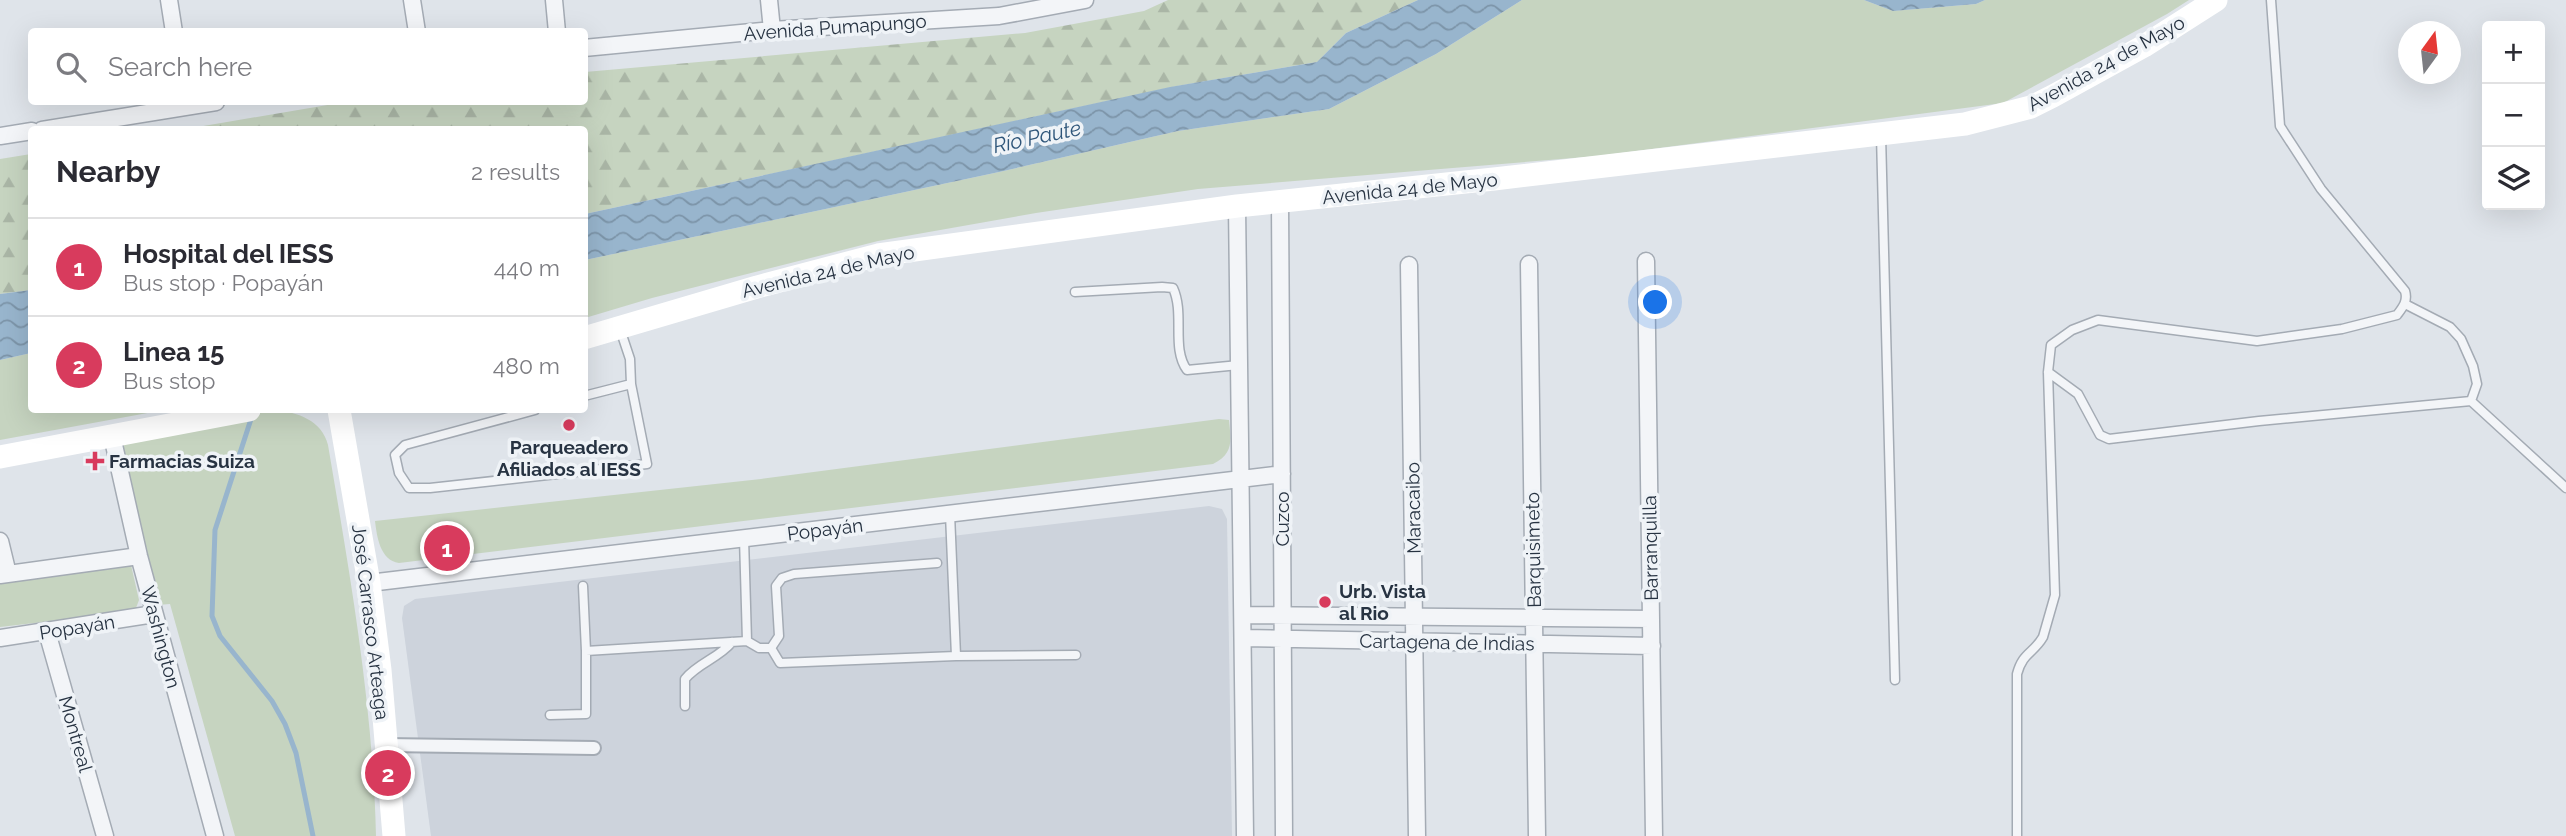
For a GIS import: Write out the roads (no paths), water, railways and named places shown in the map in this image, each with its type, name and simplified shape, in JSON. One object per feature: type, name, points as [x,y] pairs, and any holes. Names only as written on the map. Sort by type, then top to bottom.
[{"type":"main road","name":"Avenida 24 de Mayo","points":[[588,337],[757,286],[878,255],[1237,206],[1965,124],[2031,107],[2144,46],[2216,0]]},
{"type":"main road","points":[[0,457],[231,413]]},
{"type":"main road","name":"José Carrasco Arteaga","points":[[340,413],[369,583],[380,670],[394,836]]},
{"type":"street","points":[[169,0],[173,28]]},
{"type":"street","points":[[412,0],[416,28]]},
{"type":"street","points":[[554,0],[557,28]]},
{"type":"street","points":[[769,0],[772,30]]},
{"type":"street","name":"Avenida Pumapungo","points":[[588,48],[1085,0]]},
{"type":"street","points":[[71,126],[205,105]]},
{"type":"street","points":[[0,136],[28,132]]},
{"type":"street","name":"Cuzco","points":[[1280,203],[1284,836]]},
{"type":"street","points":[[1237,206],[1245,836]]},
{"type":"street","name":"Barranquilla","points":[[1646,261],[1654,836]]},
{"type":"street","name":"Barquisimeto","points":[[1529,264],[1536,836]]},
{"type":"street","name":"Maracaibo","points":[[1409,265],[1417,836]]},
{"type":"street","name":"Washington","points":[[112,436],[139,556],[215,836]]},
{"type":"street","name":"Popayán","points":[[369,583],[1282,474]]},
{"type":"street","points":[[0,541],[4,574],[139,556]]},
{"type":"street","name":"Popayán","points":[[0,638],[155,614]]},
{"type":"street","name":"Cartagena de Indias","points":[[1243,615],[1651,619]]},
{"type":"street","name":"Montreal","points":[[47,632],[105,836]]},
{"type":"street","name":"Cartagena de Indias","points":[[1243,638],[1652,646]]},
{"type":"street","points":[[386,745],[594,748]]},
{"type":"lane","points":[[2017,836],[2017,674],[2025,654],[2043,637],[2055,595],[2048,372],[2051,345],[2072,330],[2098,320],[2256,341],[2342,329],[2397,315],[2405,304],[2405,290],[2320,189],[2280,126],[2272,0]]},
{"type":"lane","points":[[1881,132],[1895,680]]},
{"type":"lane","points":[[1075,292],[1162,286],[1173,288],[1178,299],[1180,361],[1187,370],[1239,365]]},
{"type":"lane","points":[[2405,304],[2450,327],[2461,339],[2473,366],[2477,384],[2471,401]]},
{"type":"lane","points":[[524,413],[405,445],[396,455],[399,473],[409,488],[430,488],[647,464],[631,384],[630,359],[620,328]]},
{"type":"lane","points":[[2048,372],[2078,394],[2100,435],[2109,439],[2259,421],[2471,401],[2566,488]]},
{"type":"lane","points":[[588,395],[631,384]]},
{"type":"lane","points":[[950,514],[956,656]]},
{"type":"lane","points":[[744,538],[747,641]]},
{"type":"lane","points":[[771,649],[779,636],[776,586],[782,578],[794,574],[937,563]]},
{"type":"lane","points":[[550,715],[586,714],[583,586]]},
{"type":"lane","points":[[586,651],[747,641],[759,648],[771,649]]},
{"type":"lane","points":[[685,706],[685,679],[707,660],[724,652],[732,642]]},
{"type":"lane","points":[[771,649],[780,663],[956,656],[1076,655]]},
{"type":"water","name":"Río Paute","points":[[1418,0],[1522,0],[1436,54],[1329,109],[1178,131],[588,259],[588,213],[1170,87],[1317,62],[1346,33]]},
{"type":"water","points":[[1864,0],[1985,0],[1976,4],[1893,11]]},
{"type":"water","points":[[28,290],[28,354],[0,360],[0,294]]},
{"type":"waterway","points":[[252,416],[215,530],[212,616],[220,636],[272,701],[285,724],[296,753],[313,836]]},
{"type":"place","name":"Parqueadero Afiliados al IESS","points":[[569,425]]},
{"type":"place","name":"Farmacias Suiza","points":[[95,461]]},
{"type":"place","name":"Hospital del IESS","points":[[447,548]]},
{"type":"place","name":"Urb. Vista al Rio","points":[[1325,602]]},
{"type":"place","name":"Linea 15","points":[[388,773]]}]
